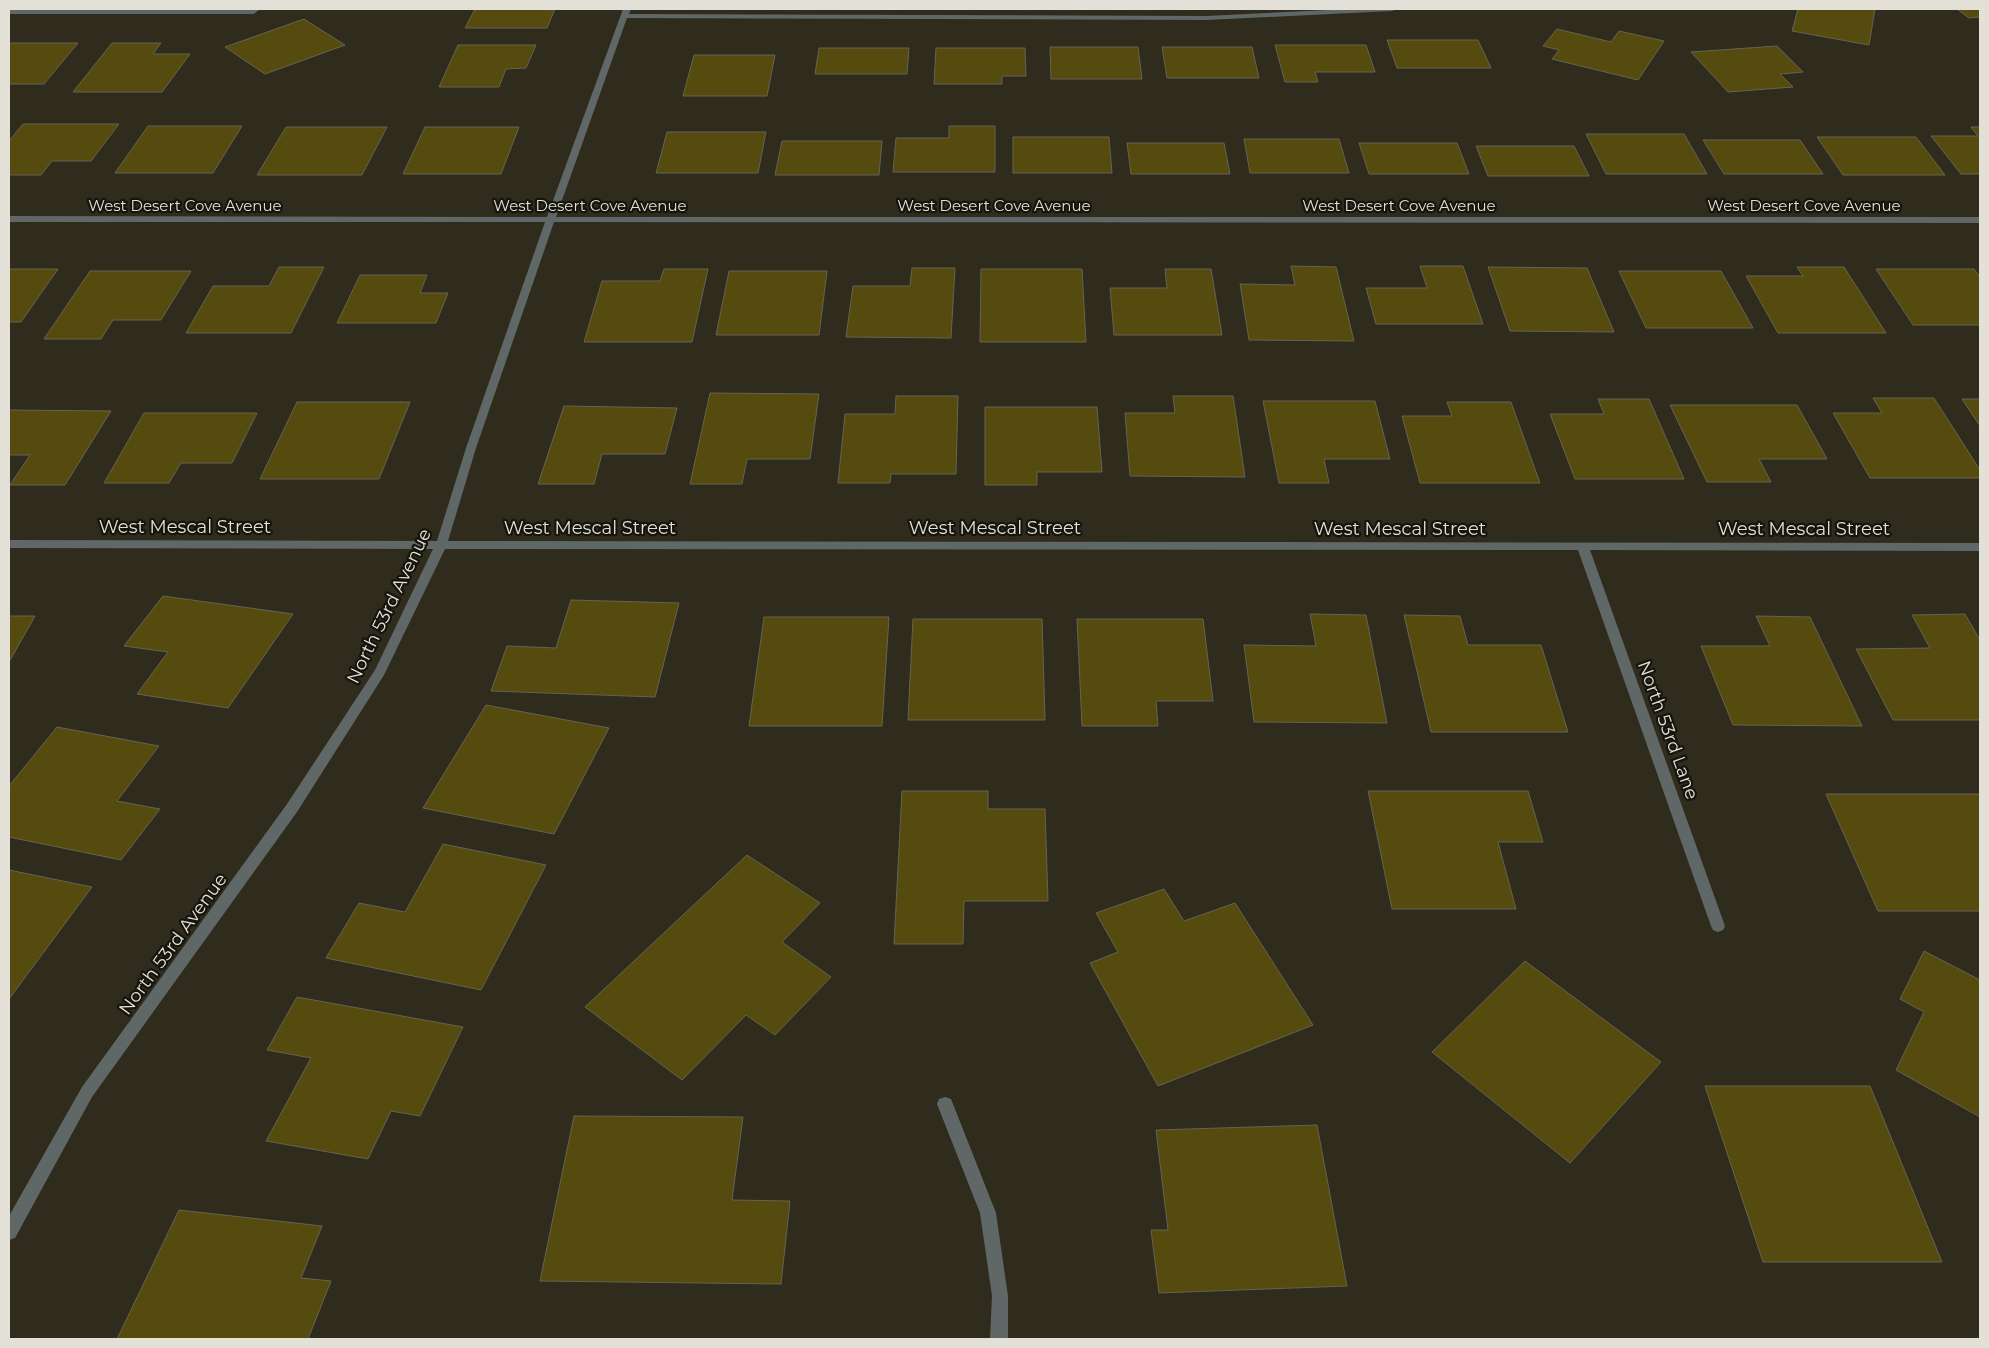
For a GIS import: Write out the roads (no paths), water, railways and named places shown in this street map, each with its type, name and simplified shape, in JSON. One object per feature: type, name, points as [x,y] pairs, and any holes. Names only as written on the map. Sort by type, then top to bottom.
[{"type":"street","points":[[626,12],[1206,18],[1392,9]]},
{"type":"street","points":[[9,12],[255,10]]},
{"type":"street","name":"North 53rd Avenue","points":[[9,1232],[87,1092],[292,808],[380,672],[441,545],[471,448],[550,220],[626,12]]},
{"type":"street","name":"West Desert Cove Avenue","points":[[9,219],[1980,220]]},
{"type":"street","name":"West Mescal Street","points":[[9,544],[1980,547]]},
{"type":"street","name":"North 53rd Lane","points":[[1583,547],[1718,926]]},
{"type":"street","points":[[945,1104],[988,1213],[1000,1296],[1000,1339]]}]
